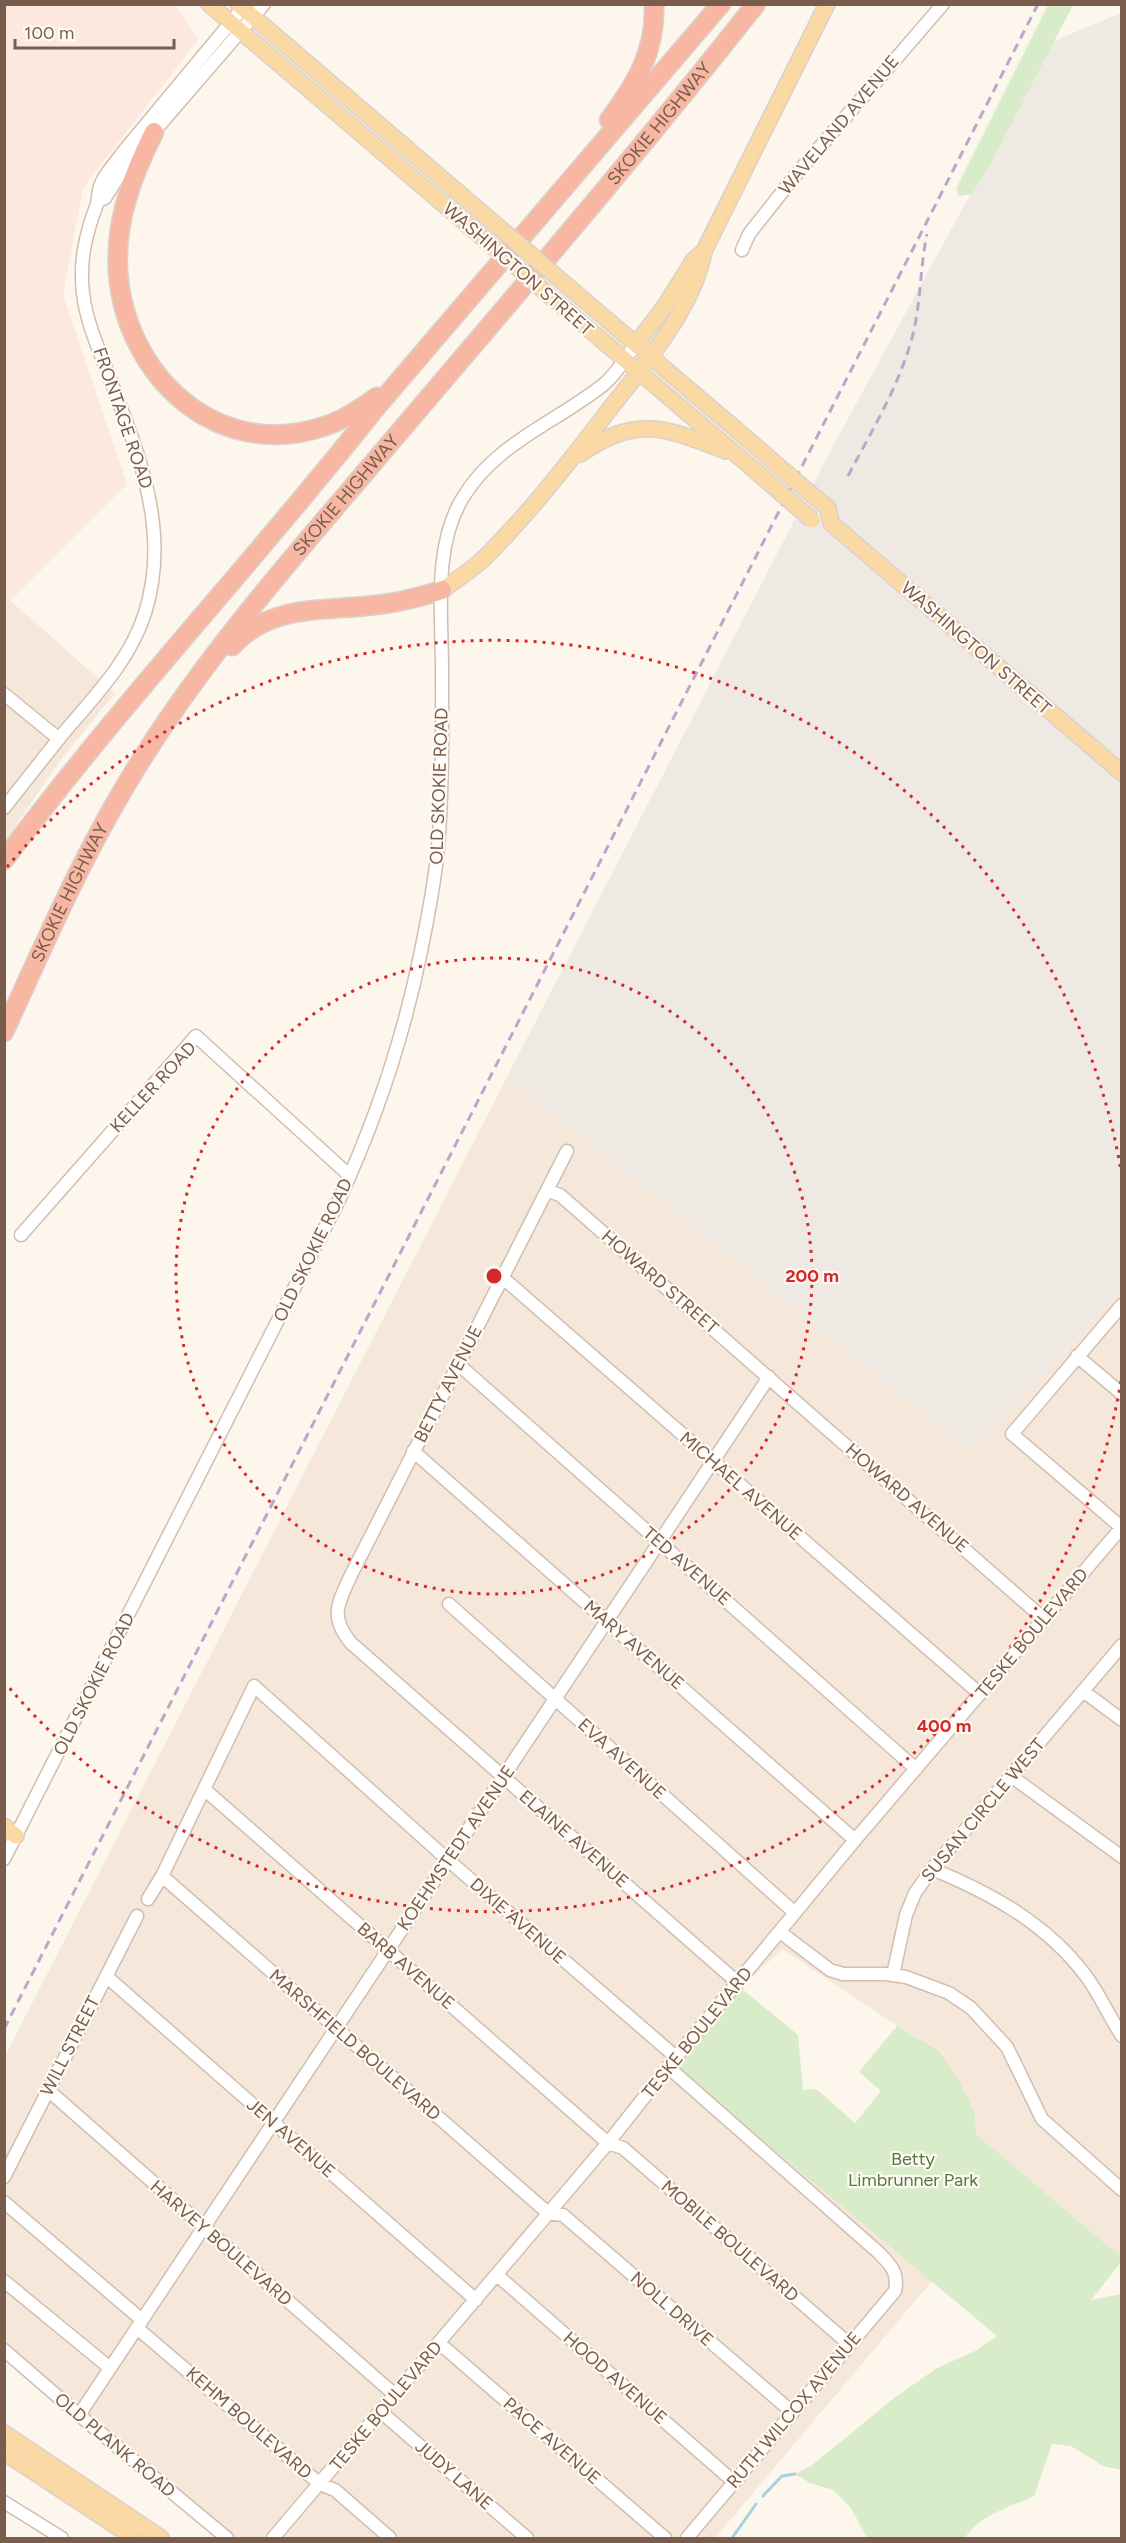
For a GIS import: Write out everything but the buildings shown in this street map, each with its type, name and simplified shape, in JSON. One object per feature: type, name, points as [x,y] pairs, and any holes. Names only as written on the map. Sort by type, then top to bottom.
[{"type":"highway","points":[[524,234],[639,77],[652,37],[654,4]]},
{"type":"highway","name":"SKOKIE HIGHWAY","points":[[4,860],[87,755],[418,359],[581,171],[721,4]]},
{"type":"highway","name":"SKOKIE HIGHWAY","points":[[4,1032],[78,872],[146,752],[205,667],[287,565],[666,117],[756,4]]},
{"type":"highway","points":[[154,132],[126,199],[118,242],[118,270],[123,307],[131,330],[144,358],[172,394],[203,416],[233,428],[272,434],[299,433],[326,426],[357,411],[383,392],[418,359]]},
{"type":"highway","points":[[146,752],[169,732],[206,678],[234,643],[266,622],[282,615],[307,610],[380,605],[442,590]]},
{"type":"main road","name":"WASHINGTON STREET","points":[[209,4],[812,520],[818,525],[831,523]]},
{"type":"main road","points":[[442,590],[471,569],[495,547],[570,461],[650,356],[677,315],[701,267],[704,251],[827,4]]},
{"type":"main road","name":"WASHINGTON STREET","points":[[245,9],[828,508],[831,523],[1122,773]]},
{"type":"main road","points":[[636,344],[665,306],[693,261],[704,251]]},
{"type":"main road","points":[[570,461],[609,437],[649,428],[683,434],[737,456]]},
{"type":"main road","points":[[4,2433],[161,2538]]},
{"type":"main road","points":[[4,2452],[134,2538]]},
{"type":"street","name":"FRONTAGE ROAD","points":[[98,201],[105,198],[126,164],[236,27],[245,9],[264,4]]},
{"type":"street","name":"WAVELAND AVENUE","points":[[742,250],[749,234],[794,177],[944,4]]},
{"type":"street","name":"FRONTAGE ROAD","points":[[4,808],[59,738],[100,691],[124,657],[145,612],[152,578],[154,535],[149,489],[88,321],[82,291],[82,258],[86,234],[98,201],[99,190],[108,172],[236,27]]},
{"type":"street","name":"OLD SKOKIE ROAD","points":[[4,1859],[10,1831],[350,1176],[373,1123],[395,1059],[410,1003],[433,889],[441,813],[442,590],[444,548],[449,526],[461,500],[473,482],[501,453],[604,384],[636,344]]},
{"type":"street","points":[[4,694],[59,738]]},
{"type":"street","name":"KELLER ROAD","points":[[21,1235],[196,1036],[350,1176]]},
{"type":"street","name":"BETTY AVENUE","points":[[338,1619],[341,1599],[351,1575],[567,1151]]},
{"type":"street","name":"HOWARD STREET","points":[[548,1191],[560,1195],[769,1377]]},
{"type":"street","name":"MICHAEL AVENUE","points":[[502,1277],[980,1695]]},
{"type":"street","points":[[1121,1527],[1012,1434],[1122,1305]]},
{"type":"street","points":[[1077,1356],[1122,1394]]},
{"type":"street","name":"TED AVENUE","points":[[458,1364],[916,1769]]},
{"type":"street","name":"KOEHMSTEDT AVENUE","points":[[79,2415],[769,1377]]},
{"type":"street","name":"HOWARD AVENUE","points":[[769,1377],[1044,1619]]},
{"type":"street","name":"MARY AVENUE","points":[[413,1451],[855,1840]]},
{"type":"street","name":"TESKE BOULEVARD","points":[[273,2538],[608,2143],[855,1840],[1121,1527]]},
{"type":"street","name":"EVA AVENUE","points":[[449,1604],[795,1913]]},
{"type":"street","name":"ELAINE AVENUE","points":[[338,1619],[339,1628],[351,1643],[738,1983]]},
{"type":"street","name":"SUSAN CIRCLE WEST","points":[[893,1975],[906,1915],[915,1893],[932,1869],[1122,1645]]},
{"type":"street","name":"DIXIE AVENUE","points":[[204,1789],[254,1686],[672,2062],[878,2252],[892,2266],[897,2279]]},
{"type":"street","points":[[1083,1691],[1122,1720]]},
{"type":"street","points":[[1011,1776],[1122,1857]]},
{"type":"street","points":[[148,1899],[162,1876],[204,1789]]},
{"type":"street","name":"BARB AVENUE","points":[[204,1789],[608,2143]]},
{"type":"street","points":[[932,1869],[991,1896],[1042,1930],[1067,1953],[1086,1977],[1107,2007],[1122,2036]]},
{"type":"street","name":"MARSHFIELD BOULEVARD","points":[[162,1876],[548,2213]]},
{"type":"street","name":"WILL STREET","points":[[4,2177],[137,1916]]},
{"type":"street","points":[[780,1932],[830,1970],[843,1974],[893,1975],[928,1984],[949,1993],[978,2014],[1007,2047],[1042,2119],[1122,2190]]},
{"type":"street","name":"JEN AVENUE","points":[[106,1976],[476,2300]]},
{"type":"street","name":"HARVEY BOULEVARD","points":[[48,2090],[395,2395]]},
{"type":"street","name":"MOBILE BOULEVARD","points":[[608,2143],[623,2148],[849,2344]]},
{"type":"street","name":"KEHM BOULEVARD","points":[[4,2202],[320,2484],[335,2490],[390,2538]]},
{"type":"street","name":"NOLL DRIVE","points":[[548,2213],[562,2215],[792,2412]]},
{"type":"street","name":"HOOD AVENUE","points":[[497,2275],[734,2482]]},
{"type":"street","name":"RUTH WILCOX AVENUE","points":[[687,2538],[895,2290],[897,2279]]},
{"type":"street","points":[[4,2281],[110,2368]]},
{"type":"street","name":"PACE AVENUE","points":[[439,2343],[665,2538]]},
{"type":"street","name":"OLD PLANK ROAD","points":[[4,2350],[227,2538]]},
{"type":"street","name":"JUDY LANE","points":[[381,2412],[527,2538]]},
{"type":"street","points":[[4,2502],[62,2538]]},
{"type":"shaded area","points":[[5,4],[176,5],[198,40],[83,188],[63,295],[127,484],[10,601],[4,596]]},
{"type":"shaded area","points":[[1121,13],[1121,1291],[971,1451],[507,1077],[826,459],[1054,41]]},
{"type":"shaded area","points":[[5,596],[115,693],[60,761],[5,841]]},
{"type":"shaded area","points":[[507,1077],[971,1451],[1121,1291],[1121,2257],[976,2134],[975,2113],[959,2080],[939,2049],[897,2026],[782,1949],[741,1988],[675,2066],[932,2281],[715,2538],[236,2538],[5,2356],[4,2058]]},
{"type":"green space","points":[[1048,5],[1073,5],[989,167],[972,194],[959,196],[956,189]]},
{"type":"green space","name":"Betty Limbrunner Park","points":[[741,1988],[798,2035],[803,2090],[816,2089],[855,2123],[881,2091],[859,2072],[897,2026],[939,2050],[959,2080],[975,2113],[976,2134],[1121,2257],[1121,2262],[1091,2300],[1121,2294],[1121,2470],[1103,2466],[1071,2446],[1052,2444],[1034,2496],[987,2517],[965,2538],[867,2538],[851,2508],[833,2490],[810,2483],[795,2474],[811,2466],[893,2399],[937,2368],[975,2351],[997,2336],[674,2066]]},
{"type":"waterway","points":[[763,2496],[782,2476],[795,2474]]},
{"type":"waterway","points":[[732,2538],[756,2504]]},
{"type":"railway","points":[[4,2029],[1038,4]]},
{"type":"railway","points":[[848,476],[885,407],[907,353],[916,322],[927,234]]}]
